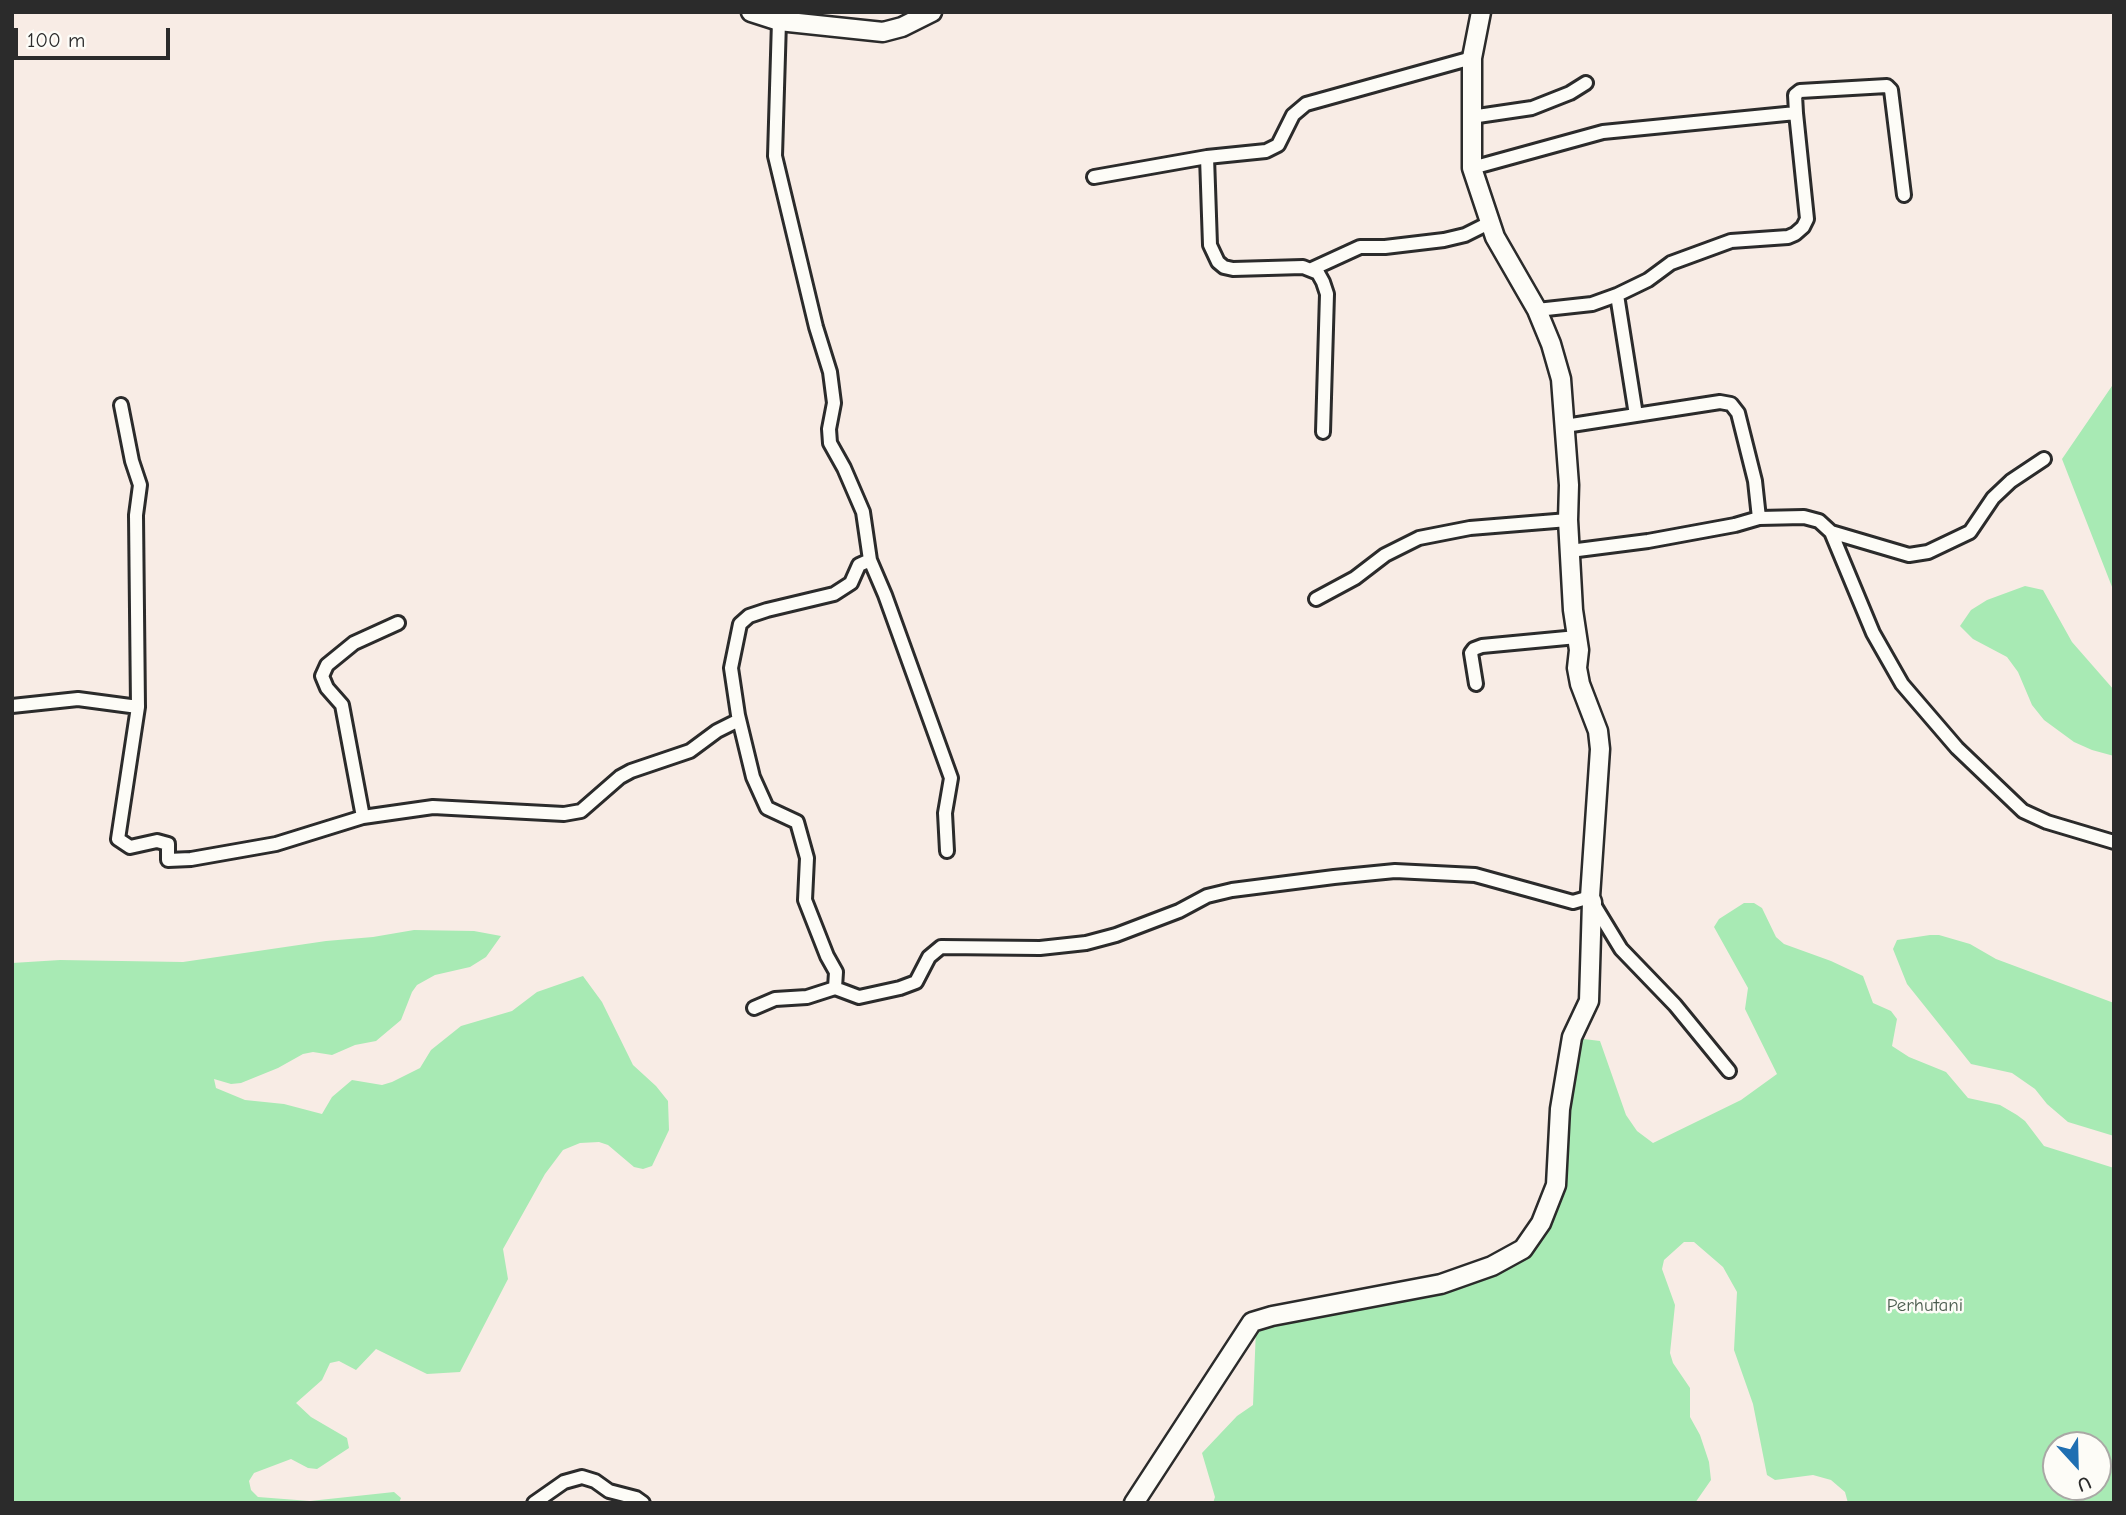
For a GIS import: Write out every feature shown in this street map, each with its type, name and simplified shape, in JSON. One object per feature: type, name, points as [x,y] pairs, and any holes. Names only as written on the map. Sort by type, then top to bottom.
[{"type":"street","points":[[751,12],[779,21],[883,32],[901,27],[932,12]]},
{"type":"street","points":[[1134,1503],[1252,1322],[1441,1284],[1492,1266],[1523,1249],[1541,1223],[1556,1185],[1560,1108],[1572,1037],[1590,1000],[1591,900],[1600,749],[1598,731],[1578,677],[1561,379],[1537,310],[1489,223],[1472,169],[1472,58],[1481,12]]},
{"type":"street","points":[[779,21],[775,156],[816,327],[830,372],[834,403],[829,429],[830,443],[863,512],[870,560],[951,778],[945,813],[947,851]]},
{"type":"street","points":[[1094,177],[1273,148],[1286,132],[1293,115],[1306,104],[1472,58]]},
{"type":"street","points":[[1471,117],[1532,108],[1570,93],[1586,83]]},
{"type":"street","points":[[1537,310],[1592,304],[1648,280],[1671,263],[1720,244],[1788,237],[1803,227],[1807,219],[1796,113],[1795,94],[1798,91],[1889,86],[1904,195]]},
{"type":"street","points":[[1472,169],[1603,132],[1796,113]]},
{"type":"street","points":[[1208,157],[1210,244],[1218,262],[1233,269],[1312,269],[1318,273],[1327,294],[1323,432]]},
{"type":"street","points":[[1312,269],[1360,247],[1444,240],[1489,223]]},
{"type":"street","points":[[1617,295],[1636,415]]},
{"type":"street","points":[[1565,426],[1720,401],[1731,404],[1738,413],[1755,481],[1759,518]]},
{"type":"street","points":[[121,405],[132,461],[140,485],[136,515],[138,707],[118,839],[130,847],[157,841],[168,844],[168,860],[191,859],[276,844],[363,817],[433,807],[565,814],[581,811],[620,777],[690,751],[717,731],[739,720]]},
{"type":"street","points":[[1570,551],[1648,541],[1759,518],[1804,517],[1819,521],[1831,532],[1909,555],[1928,552],[1970,532],[1993,498],[2011,481],[2044,459]]},
{"type":"street","points":[[1316,599],[1355,578],[1385,555],[1419,538],[1470,528],[1568,520]]},
{"type":"street","points":[[1831,532],[1857,600],[1890,664],[1902,684],[1957,748],[2023,811],[2046,822],[2114,842]]},
{"type":"street","points":[[835,988],[836,972],[805,900],[807,858],[797,822],[766,808],[753,777],[739,720],[731,668],[740,624],[749,616],[834,594],[851,583],[859,565],[870,560]]},
{"type":"street","points":[[363,817],[342,705],[327,688],[322,676],[327,665],[354,643],[398,623]]},
{"type":"street","points":[[1476,684],[1471,653],[1474,649],[1577,637]]},
{"type":"street","points":[[12,706],[78,699],[138,707]]},
{"type":"street","points":[[754,1008],[775,999],[807,996],[835,988],[859,997],[900,988],[916,982],[929,957],[941,947],[1040,948],[1086,943],[1180,911],[1207,896],[1232,890],[1395,871],[1475,875],[1573,902],[1591,900]]},
{"type":"street","points":[[1591,900],[1621,949],[1675,1005],[1729,1071]]},
{"type":"street","points":[[534,1503],[564,1482],[582,1477],[595,1481],[609,1491],[636,1498],[643,1503]]},
{"type":"green space","points":[[2114,383],[2114,592],[2062,459]]},
{"type":"green space","points":[[2025,586],[2043,590],[2072,642],[2114,690],[2114,756],[2074,742],[2044,720],[2032,705],[2018,672],[2007,657],[1973,639],[1960,626],[1971,610],[1987,600]]},
{"type":"green space","name":"Perhutani","points":[[1744,903],[1754,903],[1762,908],[1776,937],[1784,944],[1863,976],[1873,1003],[1891,1011],[1897,1019],[1892,1046],[1909,1057],[1946,1072],[1968,1098],[2000,1105],[2017,1115],[2044,1146],[2114,1168],[2114,1503],[1848,1503],[1845,1492],[1831,1480],[1813,1475],[1775,1480],[1767,1475],[1753,1404],[1734,1350],[1737,1292],[1723,1267],[1694,1242],[1684,1242],[1664,1260],[1662,1269],[1675,1305],[1670,1353],[1673,1363],[1690,1388],[1690,1417],[1700,1435],[1709,1462],[1711,1480],[1695,1503],[1213,1503],[1215,1497],[1202,1453],[1237,1416],[1253,1405],[1256,1328],[1493,1270],[1545,1225],[1576,1038],[1600,1041],[1626,1115],[1637,1131],[1653,1143],[1741,1100],[1777,1074],[1745,1009],[1748,988],[1714,927],[1719,919]]},
{"type":"green space","points":[[414,930],[474,931],[501,936],[486,957],[470,967],[435,975],[417,985],[401,1020],[376,1041],[355,1045],[332,1055],[313,1052],[303,1054],[241,1083],[231,1084],[214,1079],[216,1088],[245,1100],[284,1104],[322,1114],[332,1097],[352,1080],[382,1085],[392,1082],[420,1068],[431,1050],[461,1026],[512,1011],[537,992],[583,976],[602,1002],[633,1065],[668,1101],[669,1130],[652,1166],[643,1169],[634,1167],[608,1145],[599,1142],[580,1143],[563,1150],[545,1174],[503,1249],[508,1279],[460,1372],[427,1374],[376,1349],[356,1370],[339,1361],[330,1363],[322,1380],[296,1403],[311,1417],[347,1438],[349,1448],[317,1469],[308,1468],[291,1459],[254,1473],[249,1481],[251,1490],[258,1497],[310,1501],[394,1492],[401,1498],[399,1503],[12,1503],[12,963],[60,960],[183,962]]},
{"type":"green space","points":[[1930,935],[1970,944],[1996,959],[2114,1003],[2114,1136],[2068,1122],[2047,1104],[2035,1089],[2012,1073],[1971,1064],[1907,984],[1893,949],[1897,940]]}]
